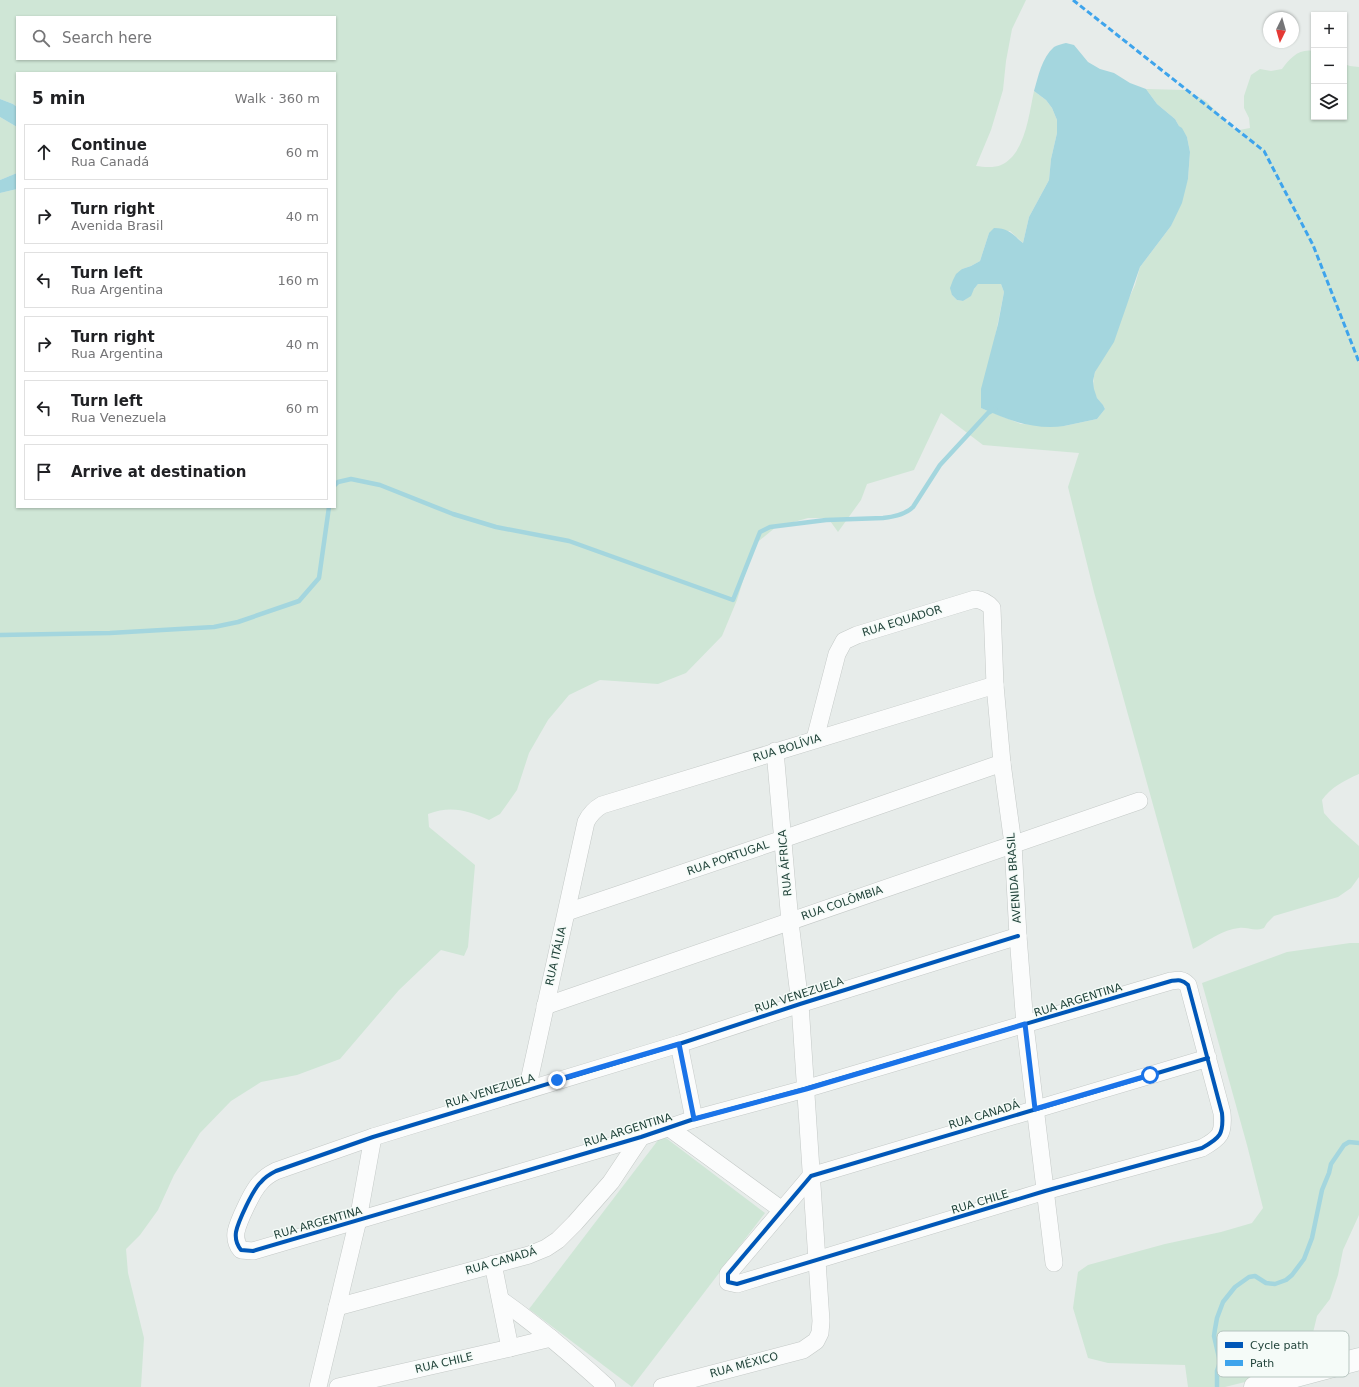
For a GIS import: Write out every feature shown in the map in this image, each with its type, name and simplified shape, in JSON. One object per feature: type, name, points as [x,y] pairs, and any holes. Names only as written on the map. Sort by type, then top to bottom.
[{"type":"main road","points":[[1349,1363],[1359,1360]]},
{"type":"main road","points":[[1255,1387],[1294,1377]]},
{"type":"street","name":"RUA EQUADOR","points":[[815,739],[837,654],[844,641],[853,636],[975,599]]},
{"type":"street","name":"AVENIDA BRASIL","points":[[975,599],[985,602],[992,608],[1002,763],[1013,844],[1025,1024],[1054,1263]]},
{"type":"street","name":"RUA BOLÍVIA","points":[[586,822],[592,812],[602,805],[775,751],[996,685]]},
{"type":"street","name":"RUA ÁFRICA","points":[[775,751],[790,922],[800,1004],[821,1321],[820,1333],[816,1341],[803,1350]]},
{"type":"street","name":"RUA PORTUGAL","points":[[567,912],[1002,763]]},
{"type":"street","name":"RUA COLÔMBIA","points":[[544,1006],[1139,801]]},
{"type":"street","name":"RUA ITÁLIA","points":[[526,1090],[586,822]]},
{"type":"street","name":"RUA VENEZUELA","points":[[253,1251],[241,1250],[236,1242],[236,1233],[259,1183],[266,1176],[276,1171],[372,1137],[679,1044],[800,1004],[1018,936]]},
{"type":"street","name":"RUA ARGENTINA","points":[[253,1251],[641,1137],[694,1119],[806,1089],[1171,981]]},
{"type":"street","name":"RUA CHILE","points":[[782,1210],[728,1274],[728,1282],[737,1284],[1045,1191],[1202,1148],[1214,1141],[1221,1133],[1223,1126],[1222,1113],[1208,1058],[1188,985],[1185,981],[1171,981]]},
{"type":"street","points":[[679,1044],[694,1119]]},
{"type":"street","name":"RUA CANADÁ","points":[[811,1176],[1208,1058]]},
{"type":"street","name":"RUA ARGENTINA","points":[[668,1127],[782,1210]]},
{"type":"street","points":[[318,1387],[358,1220],[372,1137]]},
{"type":"street","name":"RUA CANADÁ","points":[[337,1307],[529,1255],[546,1248],[558,1240],[575,1223],[611,1182],[641,1137]]},
{"type":"street","points":[[782,1210],[811,1176]]},
{"type":"street","points":[[493,1264],[510,1348]]},
{"type":"street","points":[[501,1300],[551,1338],[607,1387]]},
{"type":"street","name":"RUA CHILE","points":[[338,1387],[551,1338]]},
{"type":"street","name":"RUA MÉXICO","points":[[662,1387],[703,1382],[803,1350]]},
{"type":"green space","points":[[0,0],[1026,0],[1012,29],[1006,61],[1003,90],[991,130],[976,166],[989,167],[1001,165],[1009,160],[1016,152],[1025,133],[1034,91],[1046,100],[1052,108],[1057,120],[1057,133],[1051,159],[1049,180],[1029,217],[1023,243],[1010,231],[989,233],[980,261],[962,269],[952,295],[957,300],[963,301],[970,295],[978,284],[1001,284],[1004,292],[981,408],[1021,424],[1064,426],[1097,419],[1105,409],[1094,392],[1093,382],[1095,372],[1135,285],[1140,267],[1171,226],[1188,179],[1190,152],[1187,137],[1175,119],[1157,104],[1146,89],[1185,90],[1206,101],[1232,128],[1239,130],[1250,128],[1249,118],[1244,108],[1244,96],[1251,75],[1260,69],[1271,71],[1282,69],[1288,61],[1299,52],[1309,50],[1311,50],[1311,120],[1347,120],[1347,65],[1359,67],[1359,774],[1338,785],[1322,800],[1324,813],[1359,846],[1359,877],[1351,888],[1338,897],[1274,916],[1264,928],[1239,928],[1227,931],[1193,949],[1094,592],[1068,487],[1079,453],[983,445],[941,413],[914,470],[867,484],[861,500],[838,532],[828,518],[808,518],[776,527],[754,545],[737,600],[722,636],[686,673],[658,684],[600,680],[569,695],[548,720],[529,753],[517,790],[500,814],[489,820],[460,810],[437,811],[428,814],[429,827],[475,865],[468,947],[464,956],[441,950],[399,990],[340,1059],[297,1075],[261,1082],[231,1101],[200,1133],[174,1175],[158,1210],[140,1235],[126,1249],[128,1273],[144,1338],[141,1387],[0,1387],[0,193],[16,189],[16,508],[336,508],[336,72],[16,72],[16,106],[0,99]]},
{"type":"green space","points":[[0,117],[16,126],[16,173],[0,180]]},
{"type":"green space","points":[[1359,943],[1359,1215],[1343,1250],[1338,1275],[1330,1299],[1317,1316],[1313,1331],[1217,1331],[1217,1377],[1265,1377],[1225,1387],[1188,1387],[1185,1365],[1108,1363],[1088,1358],[1073,1308],[1078,1272],[1088,1265],[1165,1244],[1221,1232],[1252,1223],[1263,1208],[1202,983],[1287,952]]},
{"type":"green space","points":[[662,1135],[765,1213],[632,1387],[529,1309]]},
{"type":"water","points":[[1066,43],[1074,45],[1088,62],[1100,69],[1114,73],[1130,83],[1146,89],[1157,104],[1175,119],[1182,128],[1187,137],[1190,152],[1188,179],[1182,203],[1171,226],[1140,267],[1114,342],[1095,372],[1093,381],[1094,389],[1097,398],[1105,409],[1097,419],[1064,426],[1042,427],[1011,420],[981,408],[981,389],[998,324],[1004,292],[1001,284],[978,284],[971,296],[963,301],[957,300],[952,295],[950,288],[956,274],[962,269],[980,261],[989,233],[994,228],[1007,230],[1023,243],[1029,217],[1049,180],[1051,159],[1057,133],[1057,120],[1052,108],[1046,100],[1034,91],[1046,56],[1054,47]]},
{"type":"water","points":[[0,99],[16,106],[16,126],[0,117]]},
{"type":"water","points":[[16,173],[16,189],[0,193],[0,180]]},
{"type":"waterway","points":[[336,484],[338,482],[351,479],[380,485],[453,514],[496,527],[569,541],[733,600],[760,532],[770,527],[826,520],[883,518],[907,512],[913,507],[940,465],[988,413],[995,409]]},
{"type":"waterway","points":[[0,635],[110,633],[214,627],[238,622],[299,601],[319,578],[329,508]]},
{"type":"waterway","points":[[1217,1349],[1214,1336],[1217,1318],[1223,1302],[1235,1287],[1249,1277],[1255,1276],[1266,1283],[1275,1284],[1286,1280],[1292,1275],[1304,1259],[1312,1238],[1322,1190],[1331,1164],[1344,1145],[1349,1142],[1359,1143]]},
{"type":"waterway","points":[[1217,1371],[1217,1377]]},
{"type":"waterway","points":[[1217,1377],[1217,1386]]},
{"type":"marked path","points":[[1073,0],[1264,151],[1313,245],[1359,362]]},
{"type":"cycle path","points":[[1018,936],[800,1004],[679,1044],[373,1137],[276,1171],[263,1180],[250,1198],[237,1227],[237,1244],[241,1250],[253,1251],[641,1137],[694,1119],[805,1089],[1171,981],[1178,980],[1188,985],[1222,1113],[1220,1135],[1213,1141],[1202,1148],[1045,1191],[737,1284],[728,1282],[728,1274],[811,1176],[1208,1058]]},
{"type":"route","points":[[557,1080],[679,1044],[694,1119],[806,1089],[1025,1024],[1035,1109],[1150,1075]]}]
